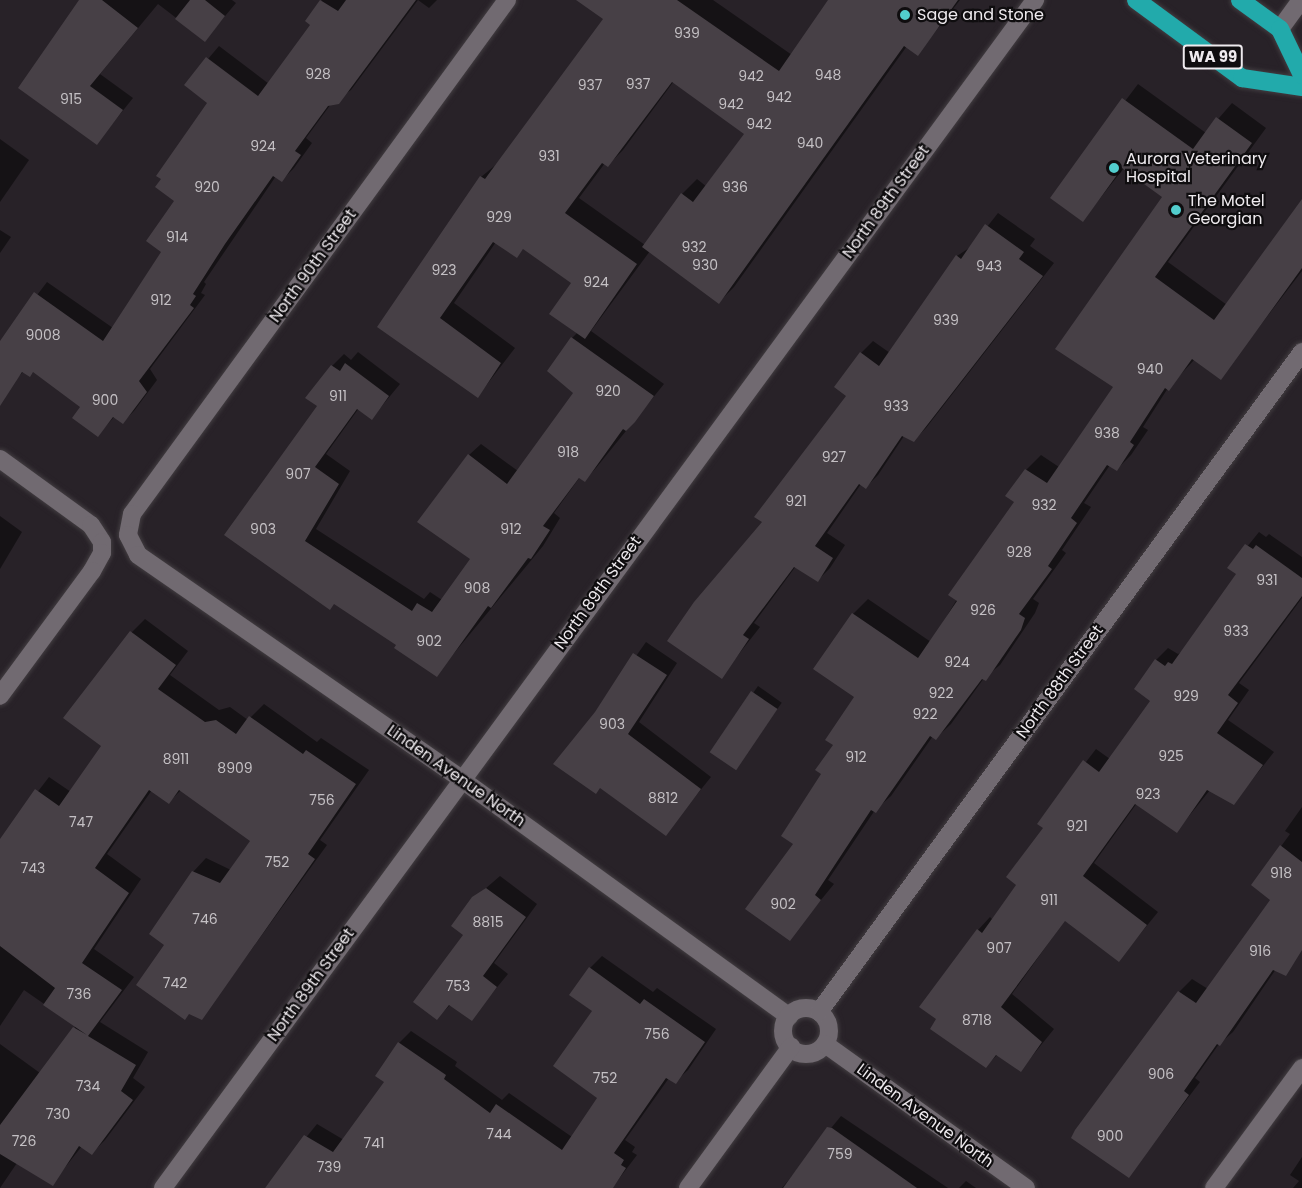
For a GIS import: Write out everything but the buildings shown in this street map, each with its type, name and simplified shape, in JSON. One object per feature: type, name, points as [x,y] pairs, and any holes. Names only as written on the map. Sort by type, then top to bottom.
[{"type":"highway","name":"WA 99","points":[[1136,0],[1242,78],[1302,87]]},
{"type":"highway","points":[[1240,0],[1280,29],[1302,75]]},
{"type":"street","name":"North 90th Street","points":[[128,535],[134,512],[507,0]]},
{"type":"street","name":"North 89th Street","points":[[164,1188],[461,779],[1035,0]]},
{"type":"street","points":[[1280,29],[1301,0]]},
{"type":"street","name":"North 88th Street","points":[[819,1012],[1302,352]]},
{"type":"street","points":[[0,459],[91,525],[102,542],[102,553],[92,571],[0,696]]},
{"type":"street","name":"Linden Avenue North","points":[[128,535],[138,555],[146,561],[461,779],[789,1016]]},
{"type":"street","points":[[801,1009],[819,1012],[829,1025],[825,1044],[808,1054],[791,1047],[783,1030],[789,1016],[801,1009]]},
{"type":"street","name":"Linden Avenue North","points":[[825,1044],[1026,1188]]},
{"type":"street","points":[[688,1188],[791,1047]]},
{"type":"street","points":[[1214,1188],[1302,1068]]},
{"type":"place","name":"Sage and Stone","points":[[905,15]]},
{"type":"place","name":"Aurora Veterinary Hospital","points":[[1114,168]]},
{"type":"place","name":"The Motel Georgian","points":[[1176,210]]}]
